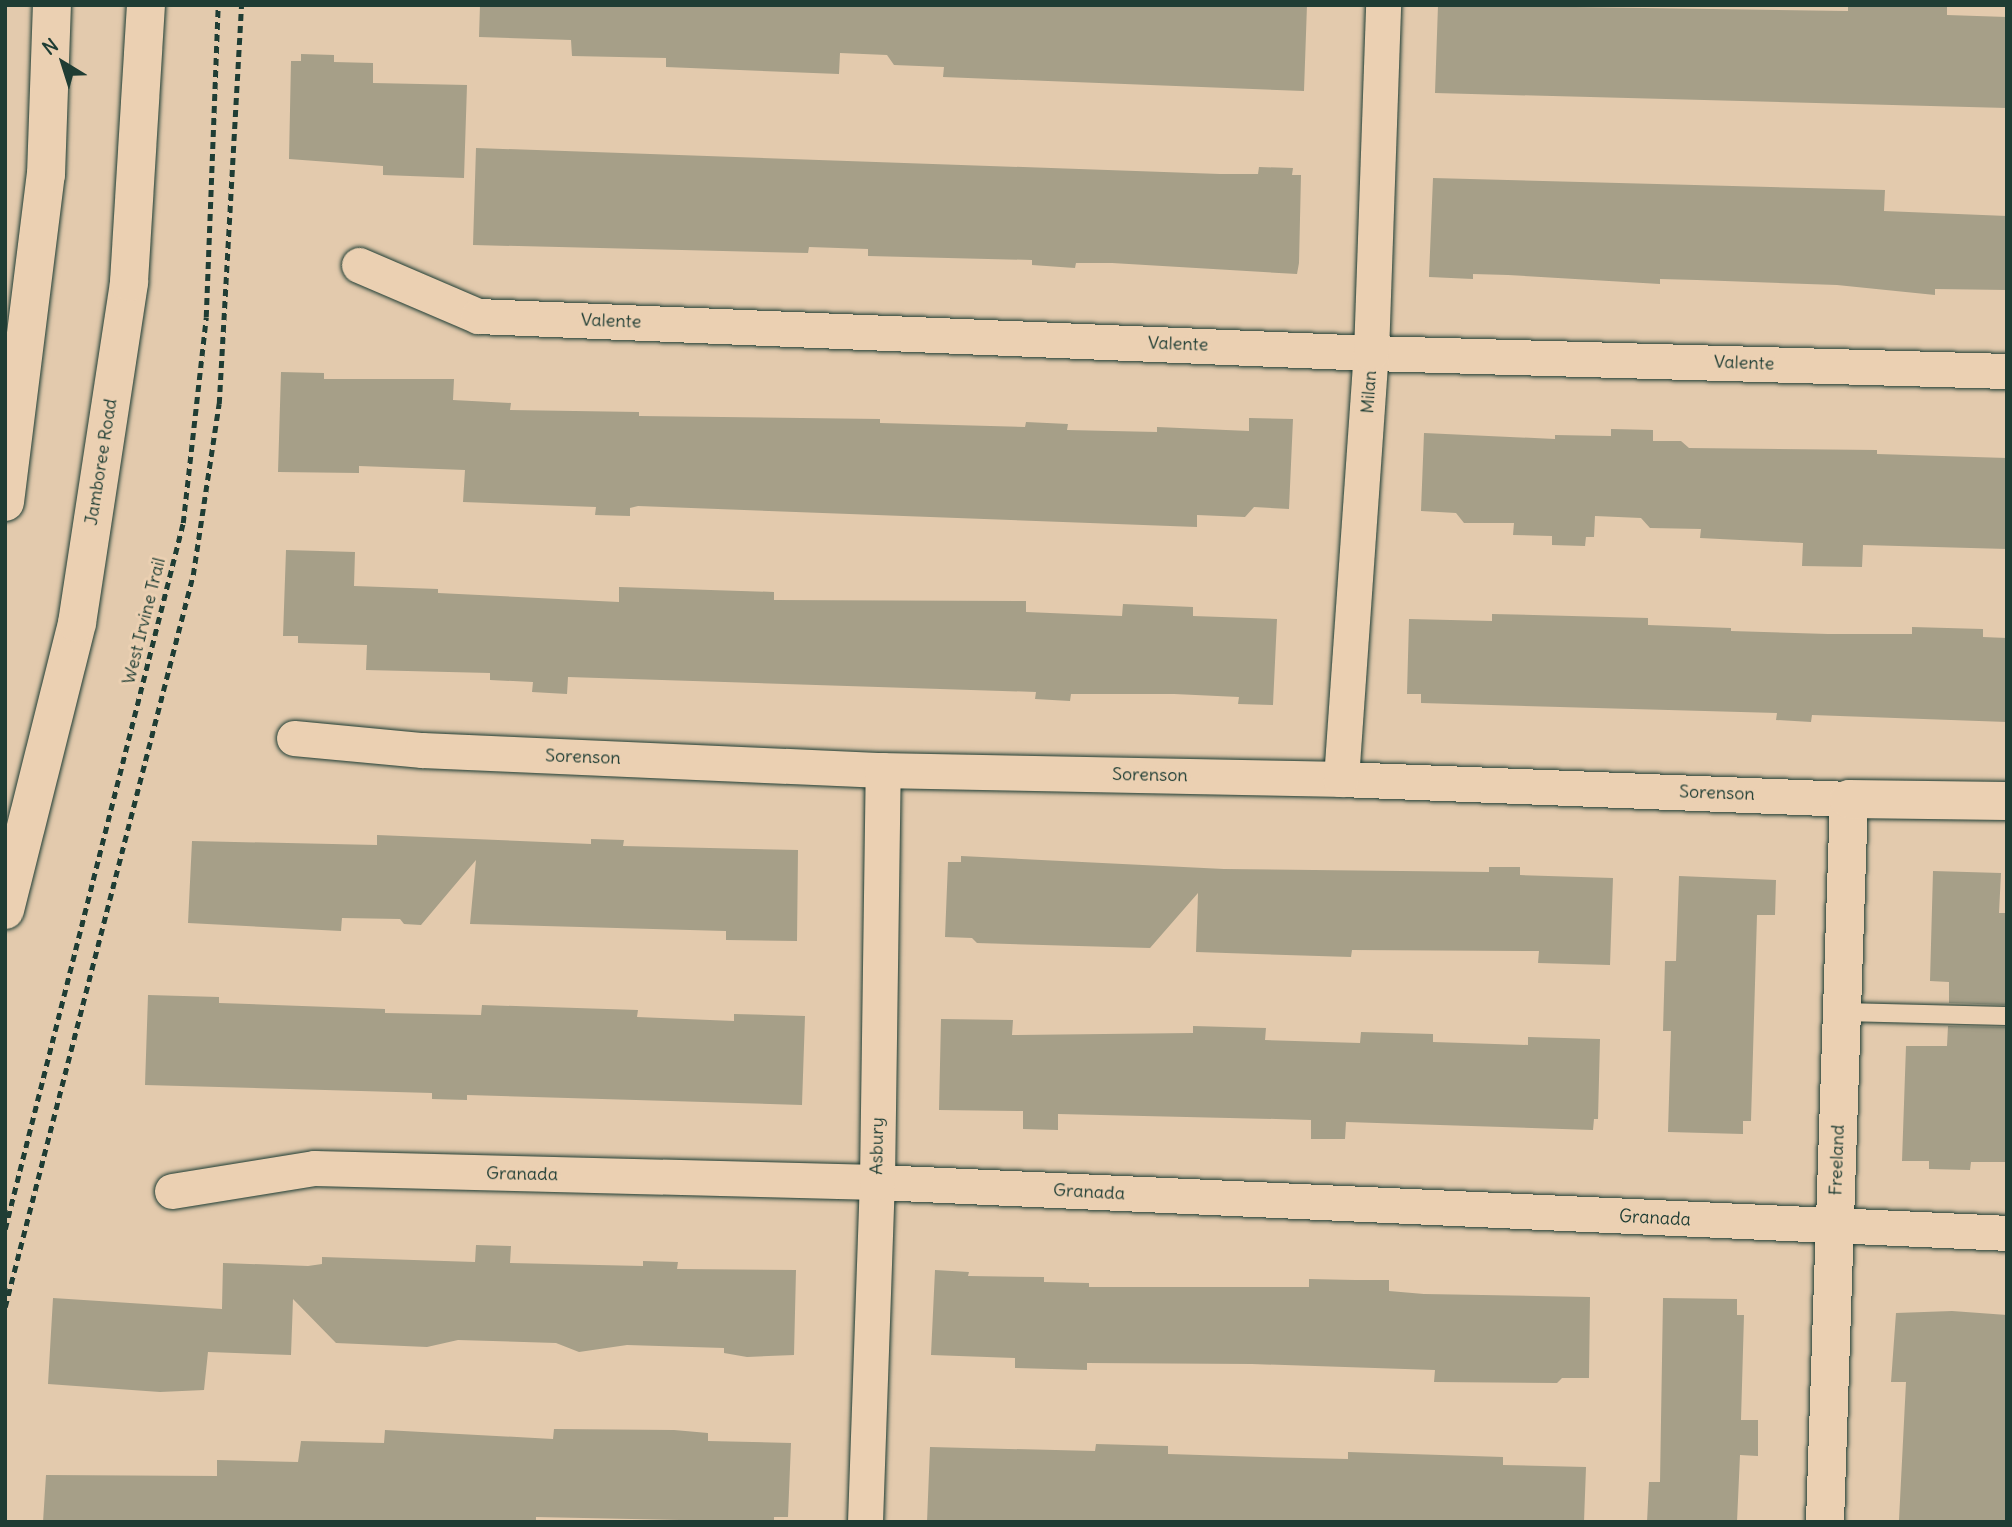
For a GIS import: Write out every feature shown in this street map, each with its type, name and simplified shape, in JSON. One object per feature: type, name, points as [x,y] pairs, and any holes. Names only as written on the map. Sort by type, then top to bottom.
[{"type":"main road","points":[[5,502],[46,176],[52,5]]},
{"type":"main road","name":"Jamboree Road","points":[[5,910],[77,622],[129,282],[146,5]]},
{"type":"main road","name":"Sorenson","points":[[1849,799],[2007,801]]},
{"type":"main road","name":"Freeland","points":[[1825,1522],[1849,799]]},
{"type":"street","name":"Milan","points":[[1341,779],[1371,353],[1383,5]]},
{"type":"street","name":"Valente","points":[[359,265],[478,316],[1371,353],[2007,371]]},
{"type":"street","name":"Sorenson","points":[[294,738],[422,750],[883,770],[1341,779],[1849,799]]},
{"type":"street","name":"Asbury","points":[[864,1522],[877,1182],[883,770]]},
{"type":"street","name":"Granada","points":[[172,1191],[314,1168],[877,1182],[2007,1233]]},
{"type":"lane","points":[[1842,1012],[2007,1016]]},
{"type":"path","name":"West Irvine Trail","points":[[5,1229],[183,523],[206,317],[218,5]]},
{"type":"path","points":[[5,1307],[193,575],[219,404],[241,5]]},
{"type":"building","points":[[480,5],[1307,5],[1304,91],[943,77],[944,67],[894,65],[887,55],[840,53],[839,74],[666,67],[666,58],[572,56],[571,40],[479,37]]},
{"type":"building","points":[[1438,5],[1848,11],[1848,5],[1947,7],[1947,15],[2007,17],[2007,108],[1435,93]]},
{"type":"building","points":[[301,54],[334,55],[334,62],[373,63],[373,83],[467,85],[464,178],[383,175],[383,166],[289,159],[291,61],[301,61]]},
{"type":"building","points":[[476,148],[1220,174],[1258,174],[1259,167],[1293,168],[1292,175],[1301,175],[1299,263],[1297,274],[1112,263],[1076,263],[1075,268],[1032,265],[1032,260],[868,256],[868,249],[809,247],[808,253],[473,245]]},
{"type":"building","points":[[1433,178],[1885,190],[1884,211],[2007,216],[2007,290],[1935,289],[1935,295],[1837,285],[1697,280],[1660,279],[1660,284],[1508,275],[1473,274],[1473,279],[1429,277]]},
{"type":"building","points":[[281,372],[324,373],[324,379],[454,379],[453,400],[511,403],[510,410],[639,412],[639,416],[880,419],[880,423],[1025,427],[1026,422],[1068,424],[1067,430],[1157,432],[1157,427],[1249,431],[1249,418],[1293,419],[1289,509],[1254,507],[1245,517],[1197,515],[1197,527],[638,506],[630,508],[630,516],[595,515],[596,507],[463,502],[465,470],[359,466],[359,473],[278,472]]},
{"type":"building","points":[[1611,429],[1653,430],[1653,441],[1681,441],[1689,448],[1877,450],[1877,454],[2007,458],[2007,549],[1863,545],[1862,567],[1802,566],[1803,543],[1700,538],[1701,529],[1650,528],[1641,518],[1595,516],[1594,537],[1586,537],[1585,546],[1552,545],[1552,536],[1513,535],[1514,523],[1464,523],[1456,513],[1421,511],[1424,433],[1555,439],[1555,435],[1611,436]]},
{"type":"building","points":[[286,550],[355,552],[354,586],[438,589],[438,593],[619,602],[619,587],[774,592],[774,600],[1026,601],[1026,612],[1122,616],[1123,604],[1193,607],[1193,616],[1277,619],[1273,705],[1238,704],[1239,697],[1174,694],[1071,694],[1070,701],[1035,699],[1036,692],[568,677],[567,694],[532,692],[533,682],[490,680],[490,673],[366,670],[367,645],[298,643],[298,636],[283,636]]},
{"type":"building","points":[[1492,614],[1648,618],[1648,625],[1828,634],[1912,634],[1912,627],[1983,629],[1983,637],[2007,638],[2007,722],[1812,715],[1811,722],[1776,720],[1777,713],[1421,703],[1421,694],[1407,694],[1409,619],[1492,621]]},
{"type":"building","points":[[377,835],[591,844],[591,839],[624,840],[623,846],[798,850],[797,941],[726,940],[726,931],[470,924],[476,860],[421,925],[404,924],[400,919],[342,918],[341,931],[188,923],[192,841],[377,845]]},
{"type":"building","points":[[961,856],[1224,869],[1489,872],[1489,867],[1520,867],[1520,875],[1613,878],[1610,965],[1538,963],[1539,951],[1352,950],[1351,957],[1196,952],[1198,893],[1150,948],[977,943],[972,938],[945,937],[948,862],[961,862]]},
{"type":"building","points":[[1933,871],[2001,873],[1999,913],[2007,913],[2007,1005],[1949,1003],[1949,982],[1930,981]]},
{"type":"building","points":[[1679,876],[1776,880],[1775,915],[1757,915],[1751,1121],[1743,1121],[1743,1134],[1668,1132],[1671,1031],[1663,1031],[1665,961],[1676,961]]},
{"type":"building","points":[[148,995],[219,997],[219,1003],[385,1009],[385,1013],[481,1015],[482,1005],[638,1010],[637,1017],[734,1021],[734,1014],[805,1016],[802,1105],[467,1095],[467,1100],[432,1099],[432,1093],[145,1085]]},
{"type":"building","points":[[941,1019],[1013,1020],[1012,1035],[1193,1033],[1193,1026],[1266,1028],[1265,1040],[1360,1043],[1361,1032],[1433,1034],[1433,1042],[1528,1045],[1528,1037],[1600,1039],[1598,1119],[1594,1119],[1593,1130],[1346,1122],[1345,1139],[1311,1139],[1311,1120],[1058,1114],[1058,1130],[1023,1129],[1023,1111],[939,1110]]},
{"type":"building","points":[[1948,1026],[2007,1027],[2007,1162],[1971,1162],[1970,1170],[1929,1169],[1929,1161],[1902,1161],[1906,1046],[1947,1046]]},
{"type":"building","points":[[476,1245],[511,1246],[510,1263],[643,1266],[643,1261],[678,1262],[677,1269],[796,1270],[794,1355],[747,1357],[724,1353],[724,1348],[627,1345],[579,1352],[556,1343],[458,1340],[427,1347],[336,1343],[293,1299],[291,1355],[208,1352],[204,1390],[160,1392],[48,1384],[53,1298],[222,1309],[223,1263],[308,1266],[322,1264],[322,1257],[475,1262]]},
{"type":"building","points":[[935,1270],[969,1272],[968,1276],[1044,1277],[1044,1282],[1089,1283],[1089,1287],[1309,1287],[1309,1279],[1389,1280],[1389,1291],[1424,1294],[1590,1297],[1589,1378],[1562,1378],[1557,1383],[1434,1382],[1435,1370],[1252,1364],[1087,1363],[1087,1370],[1015,1368],[1015,1358],[931,1355]]},
{"type":"building","points":[[1663,1298],[1737,1299],[1737,1315],[1744,1315],[1741,1420],[1758,1420],[1758,1456],[1740,1455],[1737,1522],[1647,1522],[1649,1482],[1660,1482]]},
{"type":"building","points":[[1952,1311],[2007,1315],[2007,1522],[1899,1520],[1906,1382],[1891,1382],[1896,1313]]},
{"type":"building","points":[[554,1429],[674,1430],[708,1433],[708,1441],[791,1443],[788,1517],[774,1517],[774,1522],[536,1517],[536,1522],[43,1522],[46,1475],[217,1476],[217,1460],[298,1462],[301,1441],[384,1443],[385,1430],[553,1439]]},
{"type":"building","points":[[1096,1444],[1168,1446],[1168,1454],[1348,1459],[1348,1452],[1503,1457],[1503,1465],[1586,1467],[1584,1522],[927,1522],[930,1447],[1095,1451]]}]
